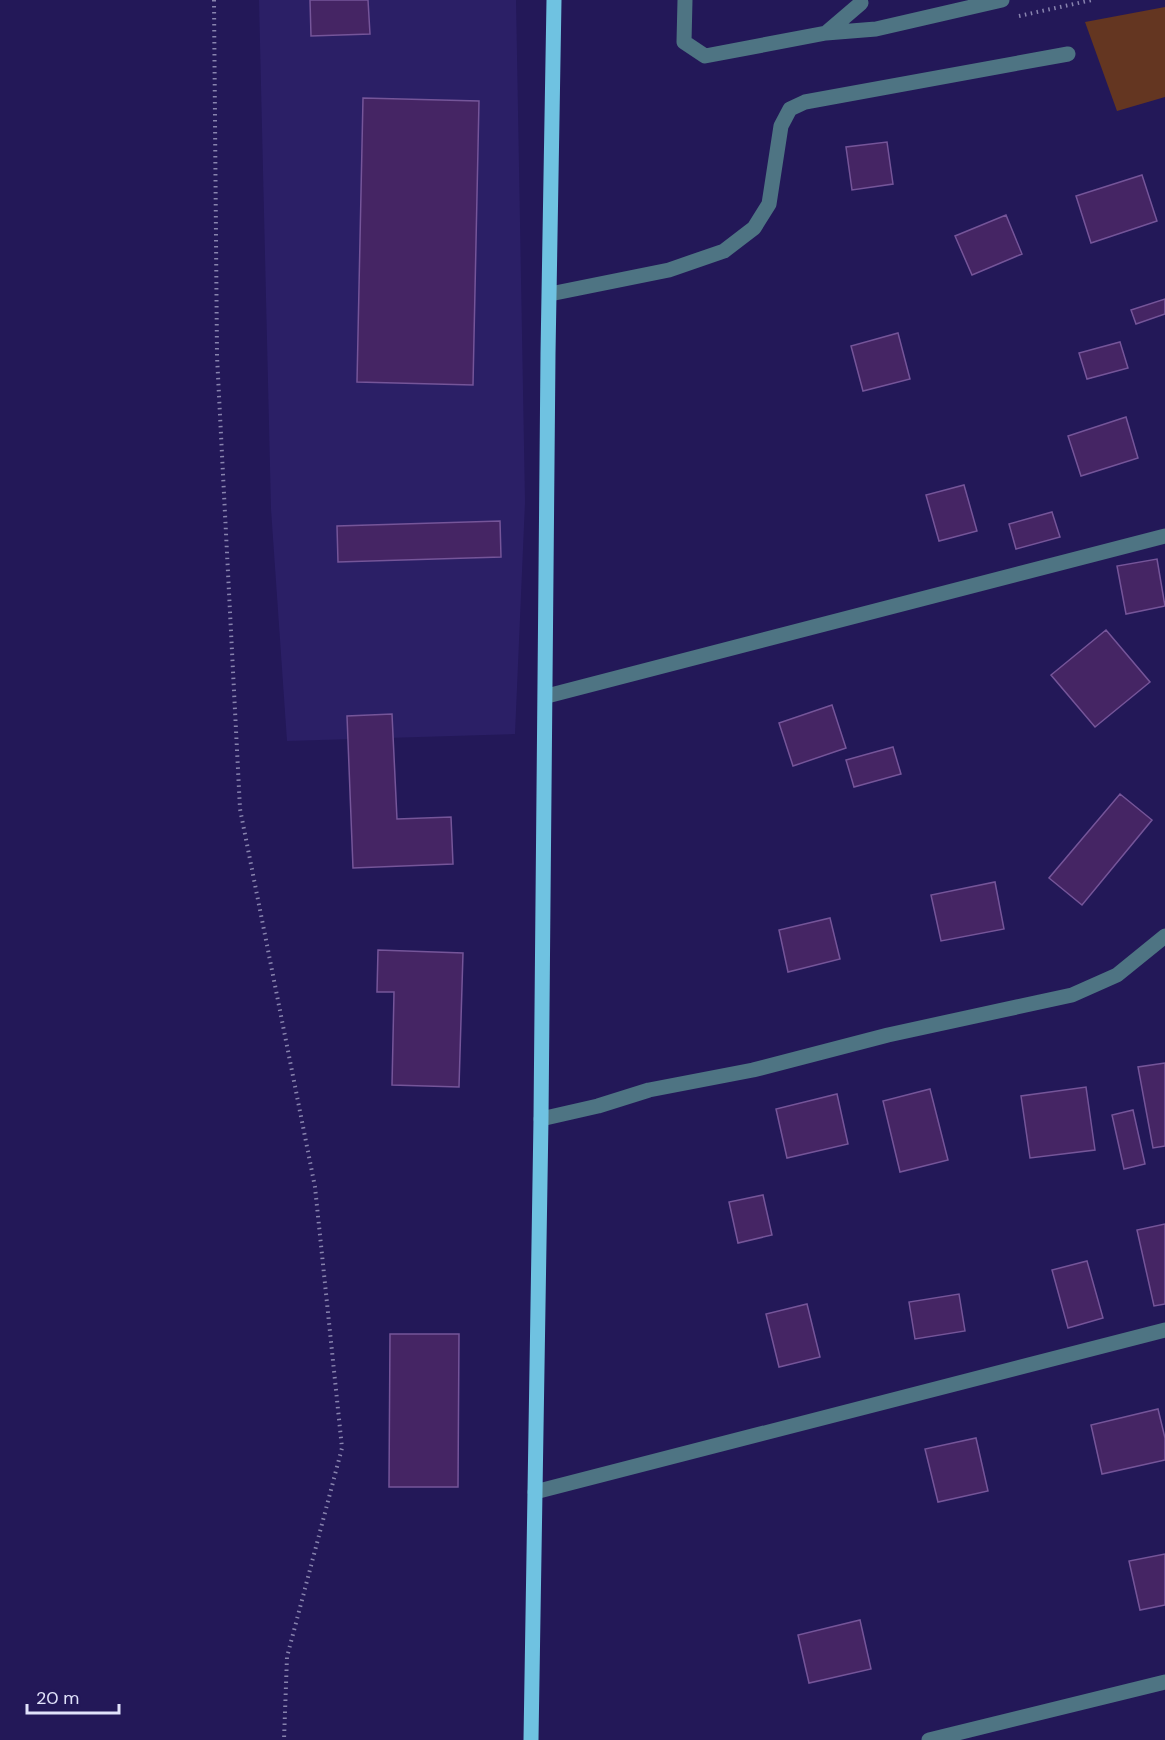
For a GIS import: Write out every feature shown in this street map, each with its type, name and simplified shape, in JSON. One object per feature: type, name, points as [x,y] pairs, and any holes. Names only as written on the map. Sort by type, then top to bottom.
[{"type":"main road","points":[[531,1740],[542,1119],[549,294],[554,0]]},
{"type":"street","points":[[685,0],[684,42],[705,56],[826,33],[876,28],[1002,0]]},
{"type":"street","points":[[826,33],[861,3]]},
{"type":"street","points":[[549,294],[669,270],[724,251],[754,228],[770,204],[781,126],[790,109],[805,102],[1068,54]]},
{"type":"street","points":[[547,696],[1165,536]]},
{"type":"street","points":[[542,1119],[598,1106],[649,1090],[753,1070],[888,1035],[1072,995],[1118,975],[1165,936]]},
{"type":"street","points":[[536,1492],[1165,1330]]},
{"type":"street","points":[[929,1740],[1165,1682]]},
{"type":"path","points":[[214,0],[217,356],[240,809],[315,1187],[342,1448],[287,1657],[284,1740]]},
{"type":"shaded area","points":[[259,0],[516,0],[525,502],[515,734],[287,741],[271,509]]},
{"type":"shaded area","points":[[1165,7],[1165,97],[1117,111],[1085,22]]},
{"type":"building","points":[[310,0],[368,0],[370,34],[311,36]]},
{"type":"building","points":[[363,98],[479,101],[473,385],[357,382]]},
{"type":"building","points":[[887,142],[893,184],[852,190],[846,147]]},
{"type":"building","points":[[1142,175],[1157,221],[1091,243],[1076,196]]},
{"type":"building","points":[[1006,215],[1022,254],[972,275],[955,236]]},
{"type":"building","points":[[1165,299],[1165,314],[1136,324],[1131,310]]},
{"type":"building","points":[[898,333],[910,379],[863,391],[851,346]]},
{"type":"building","points":[[1120,342],[1128,368],[1087,379],[1079,353]]},
{"type":"building","points":[[1126,417],[1138,458],[1081,476],[1068,436]]},
{"type":"building","points":[[964,485],[977,531],[939,541],[926,495]]},
{"type":"building","points":[[1052,512],[1060,537],[1016,549],[1009,524]]},
{"type":"building","points":[[500,521],[501,557],[338,562],[337,526]]},
{"type":"building","points":[[1157,559],[1165,606],[1126,614],[1117,566]]},
{"type":"building","points":[[1106,630],[1150,682],[1095,727],[1051,675]]},
{"type":"building","points":[[832,705],[846,748],[793,766],[779,723]]},
{"type":"building","points":[[392,714],[397,819],[451,817],[453,864],[353,868],[347,716]]},
{"type":"building","points":[[893,747],[901,774],[854,787],[846,760]]},
{"type":"building","points":[[1120,794],[1152,820],[1082,905],[1049,878]]},
{"type":"building","points":[[995,882],[1004,929],[941,941],[931,895]]},
{"type":"building","points":[[830,918],[840,959],[788,972],[779,930]]},
{"type":"building","points":[[378,950],[463,953],[459,1087],[392,1085],[394,992],[377,992]]},
{"type":"building","points":[[1165,1063],[1165,1146],[1153,1148],[1138,1067]]},
{"type":"building","points":[[1086,1087],[1095,1150],[1030,1158],[1021,1096]]},
{"type":"building","points":[[930,1089],[948,1160],[900,1172],[883,1101]]},
{"type":"building","points":[[837,1094],[848,1144],[787,1158],[776,1109]]},
{"type":"building","points":[[1133,1110],[1145,1164],[1124,1169],[1112,1115]]},
{"type":"building","points":[[763,1195],[772,1235],[738,1243],[729,1202]]},
{"type":"building","points":[[1165,1224],[1165,1304],[1154,1306],[1137,1230]]},
{"type":"building","points":[[1087,1261],[1103,1318],[1068,1328],[1052,1270]]},
{"type":"building","points":[[959,1294],[965,1331],[915,1339],[909,1302]]},
{"type":"building","points":[[807,1304],[820,1357],[779,1367],[766,1314]]},
{"type":"building","points":[[390,1334],[459,1334],[458,1487],[389,1487]]},
{"type":"building","points":[[1158,1409],[1165,1438],[1165,1460],[1102,1474],[1091,1425]]},
{"type":"building","points":[[976,1438],[988,1491],[938,1502],[925,1449]]},
{"type":"building","points":[[1165,1554],[1165,1605],[1140,1610],[1129,1561]]},
{"type":"building","points":[[860,1620],[871,1669],[809,1683],[798,1635]]}]
